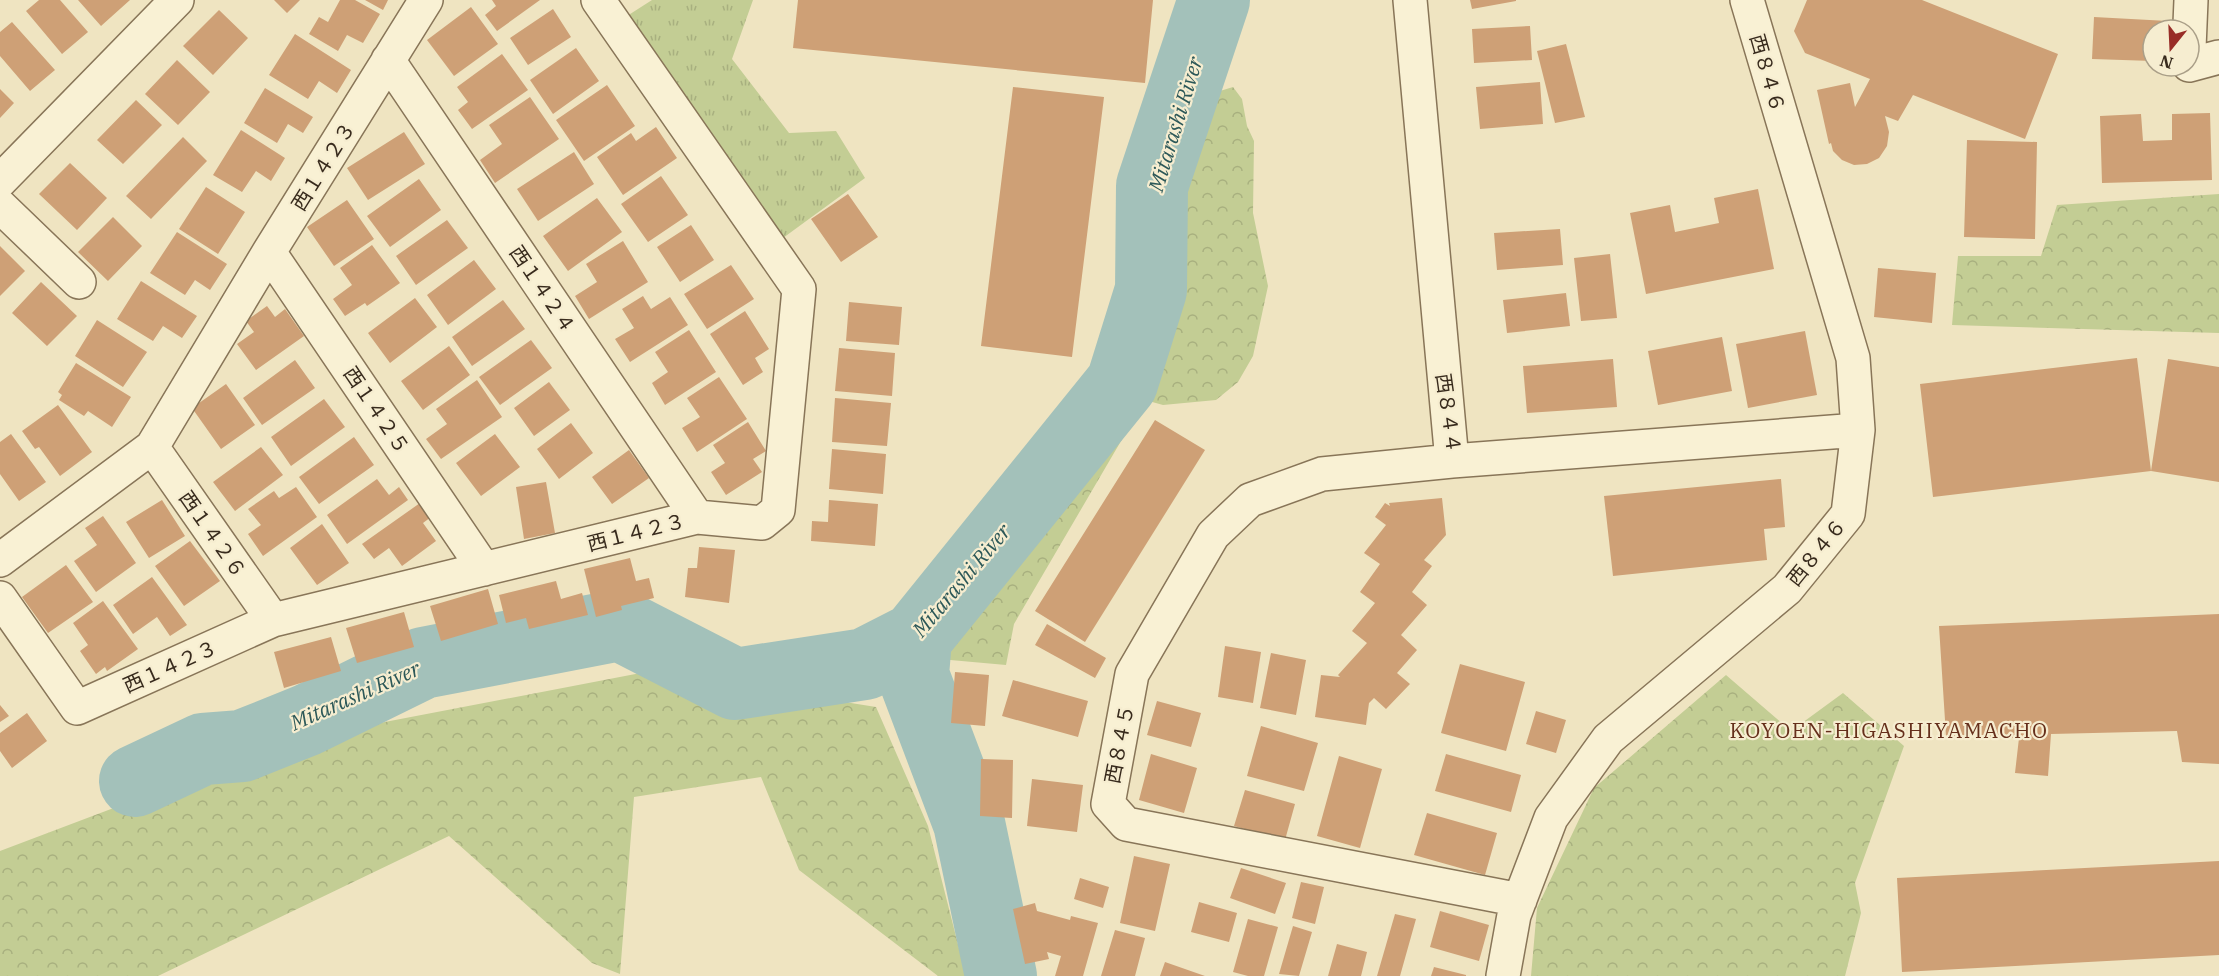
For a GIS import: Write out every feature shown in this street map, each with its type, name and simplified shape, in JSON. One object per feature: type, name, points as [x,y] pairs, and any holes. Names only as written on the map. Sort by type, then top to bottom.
[{"type":"street","points":[[0,181],[177,0]]},
{"type":"street","name":"西１４２３","points":[[0,560],[152,447],[269,252],[426,0]]},
{"type":"street","name":"西１４２３","points":[[0,598],[77,708],[273,620],[697,517],[762,523],[778,510],[799,289],[598,0]]},
{"type":"street","name":"西８４４","points":[[1410,0],[1452,461],[1858,430]]},
{"type":"street","name":"西８４６","points":[[1503,976],[1514,915],[1551,818],[1608,739],[1787,589],[1848,514],[1858,430],[1853,358],[1747,0]]},
{"type":"street","points":[[2190,18],[2191,0]]},
{"type":"street","points":[[2201,62],[2219,57]]},
{"type":"street","name":"西１４２４","points":[[388,60],[697,517]]},
{"type":"street","points":[[0,206],[79,282]]},
{"type":"street","name":"西１４２５","points":[[269,252],[484,569]]},
{"type":"street","name":"西１４２６","points":[[152,447],[273,620]]},
{"type":"street","name":"西８４５","points":[[1452,461],[1322,474],[1250,500],[1213,535],[1132,674],[1108,804],[1126,824],[1520,900]]},
{"type":"green space","points":[[652,0],[753,0],[732,59],[789,133],[836,131],[865,178],[783,238],[627,16]]},
{"type":"green space","points":[[1233,87],[1242,99],[1247,126],[1254,141],[1253,213],[1268,286],[1253,356],[1238,382],[1216,400],[1163,405],[1145,400],[1014,624],[1006,665],[928,658],[943,618],[1153,361],[1174,272],[1180,157],[1207,95]]},
{"type":"green space","points":[[2219,194],[2219,333],[1952,325],[1958,256],[2041,256],[2057,205]]},
{"type":"green space","points":[[651,671],[876,707],[928,826],[966,976],[938,976],[799,870],[761,777],[634,797],[620,974],[592,963],[449,836],[158,976],[0,976],[0,851],[296,739]]},
{"type":"green space","points":[[1726,675],[1791,731],[1843,693],[1904,746],[1855,883],[1861,913],[1845,976],[1531,976],[1537,908],[1594,788]]},
{"type":"building","points":[[39,0],[60,0],[88,32],[62,54],[26,11]]},
{"type":"building","points":[[78,0],[130,0],[101,26]]},
{"type":"building","points":[[274,0],[300,0],[287,13]]},
{"type":"building","points":[[340,0],[355,0],[380,14],[363,43],[347,35],[338,51],[309,34],[319,17],[328,22]]},
{"type":"building","points":[[365,0],[388,0],[383,10]]},
{"type":"building","points":[[492,0],[540,0],[497,31],[485,15],[496,6]]},
{"type":"building","points":[[798,0],[1153,0],[1145,83],[793,48]]},
{"type":"building","points":[[1470,0],[1516,0],[1516,1],[1472,9]]},
{"type":"building","points":[[1807,0],[1922,0],[2058,54],[2025,139],[1913,95],[1898,121],[1885,116],[1889,132],[1887,146],[1879,158],[1867,164],[1854,165],[1842,160],[1833,151],[1831,143],[1829,144],[1817,90],[1850,83],[1855,107],[1870,79],[1805,53],[1794,31]]},
{"type":"building","points":[[471,7],[498,44],[454,76],[427,40]]},
{"type":"building","points":[[553,9],[571,37],[528,65],[510,38]]},
{"type":"building","points":[[219,10],[248,38],[213,75],[183,46]]},
{"type":"building","points":[[2094,17],[2141,20],[2141,61],[2092,59]]},
{"type":"building","points":[[12,22],[55,70],[30,91],[0,56],[0,32]]},
{"type":"building","points":[[1530,26],[1532,60],[1474,63],[1472,29]]},
{"type":"building","points":[[295,34],[351,70],[337,93],[319,81],[308,99],[269,75]]},
{"type":"building","points":[[1566,44],[1585,117],[1555,123],[1537,51]]},
{"type":"building","points":[[576,48],[599,81],[553,114],[530,80]]},
{"type":"building","points":[[502,54],[528,90],[472,129],[458,110],[468,102],[457,87]]},
{"type":"building","points":[[177,60],[210,92],[178,125],[145,94]]},
{"type":"building","points":[[1540,82],[1543,124],[1480,129],[1476,87]]},
{"type":"building","points":[[607,85],[635,126],[584,161],[556,120]]},
{"type":"building","points":[[1013,87],[1104,97],[1072,357],[981,346]]},
{"type":"building","points":[[265,88],[313,117],[303,133],[288,124],[277,143],[244,123]]},
{"type":"building","points":[[0,89],[14,103],[0,118]]},
{"type":"building","points":[[530,97],[559,139],[495,183],[480,160],[502,144],[489,125]]},
{"type":"building","points":[[136,100],[162,125],[123,164],[97,140]]},
{"type":"building","points":[[2210,113],[2212,180],[2102,183],[2100,116],[2141,114],[2143,141],[2172,140],[2172,114]]},
{"type":"building","points":[[656,127],[677,158],[623,195],[597,157],[631,133],[636,141]]},
{"type":"building","points":[[241,130],[285,158],[271,181],[256,171],[242,192],[213,175]]},
{"type":"building","points":[[404,132],[425,164],[368,200],[347,168]]},
{"type":"building","points":[[183,137],[207,161],[151,219],[126,196]]},
{"type":"building","points":[[1967,140],[2037,142],[2035,239],[1964,237]]},
{"type":"building","points":[[574,152],[594,184],[538,221],[517,189]]},
{"type":"building","points":[[70,163],[107,198],[77,230],[39,194]]},
{"type":"building","points":[[661,176],[688,215],[648,242],[621,204]]},
{"type":"building","points":[[419,179],[441,210],[390,247],[367,216]]},
{"type":"building","points":[[206,187],[245,212],[218,254],[179,229]]},
{"type":"building","points":[[1758,189],[1774,269],[1646,294],[1630,213],[1670,205],[1675,232],[1719,223],[1714,198]]},
{"type":"building","points":[[848,194],[878,237],[841,262],[811,219]]},
{"type":"building","points":[[597,198],[622,232],[568,271],[543,236]]},
{"type":"building","points":[[347,200],[374,239],[334,266],[307,227]]},
{"type":"building","points":[[113,217],[142,246],[108,281],[78,252]]},
{"type":"building","points":[[447,220],[468,248],[416,285],[396,256]]},
{"type":"building","points":[[691,225],[714,260],[680,282],[657,247]]},
{"type":"building","points":[[1560,229],[1563,265],[1497,270],[1494,233]]},
{"type":"building","points":[[177,232],[227,264],[210,290],[195,280],[185,295],[150,273]]},
{"type":"building","points":[[623,241],[648,282],[589,319],[575,296],[597,282],[586,264]]},
{"type":"building","points":[[372,245],[400,283],[367,306],[365,303],[345,316],[333,299],[352,285],[340,268]]},
{"type":"building","points":[[0,246],[25,271],[0,296]]},
{"type":"building","points":[[1610,254],[1617,318],[1581,321],[1574,258]]},
{"type":"building","points":[[474,260],[496,289],[448,325],[427,295]]},
{"type":"building","points":[[731,265],[754,299],[707,329],[684,294]]},
{"type":"building","points":[[1878,268],[1936,273],[1932,323],[1874,317]]},
{"type":"building","points":[[141,281],[197,316],[182,338],[163,326],[153,341],[117,319]]},
{"type":"building","points":[[41,282],[77,316],[47,346],[12,313]]},
{"type":"building","points":[[1566,293],[1570,326],[1507,333],[1503,300]]},
{"type":"building","points":[[643,296],[651,309],[670,297],[688,325],[630,362],[615,339],[634,328],[622,309]]},
{"type":"building","points":[[415,298],[437,327],[390,363],[368,333]]},
{"type":"building","points":[[503,300],[525,329],[472,366],[452,337]]},
{"type":"building","points":[[849,302],[902,307],[899,345],[846,341]]},
{"type":"building","points":[[267,306],[275,317],[285,309],[304,336],[256,370],[237,344],[254,332],[246,321]]},
{"type":"building","points":[[745,311],[769,349],[755,358],[763,372],[743,385],[710,334]]},
{"type":"building","points":[[97,320],[147,352],[123,387],[75,356]]},
{"type":"building","points":[[689,330],[716,372],[665,405],[652,383],[668,372],[655,352]]},
{"type":"building","points":[[1805,331],[1817,395],[1748,408],[1736,344]]},
{"type":"building","points":[[1722,337],[1732,391],[1658,405],[1648,351]]},
{"type":"building","points":[[531,340],[552,368],[500,405],[479,377]]},
{"type":"building","points":[[449,346],[470,375],[423,410],[401,381]]},
{"type":"building","points":[[839,348],[895,353],[892,396],[835,391]]},
{"type":"building","points":[[2137,358],[2151,471],[1933,497],[1920,384]]},
{"type":"building","points":[[1613,359],[1617,407],[1527,413],[1523,366]]},
{"type":"building","points":[[2168,359],[2219,367],[2219,482],[2151,471]]},
{"type":"building","points":[[295,360],[315,388],[262,425],[243,398]]},
{"type":"building","points":[[76,363],[131,397],[112,427],[88,411],[84,416],[59,400],[62,395],[58,392]]},
{"type":"building","points":[[719,377],[747,419],[697,452],[682,428],[700,417],[687,398]]},
{"type":"building","points":[[477,380],[502,417],[441,459],[426,439],[447,424],[436,409]]},
{"type":"building","points":[[549,382],[570,410],[534,436],[514,408]]},
{"type":"building","points":[[226,384],[255,425],[221,449],[192,408]]},
{"type":"building","points":[[835,398],[891,403],[887,446],[832,442]]},
{"type":"building","points":[[324,399],[345,427],[291,466],[271,437]]},
{"type":"building","points":[[58,405],[92,452],[60,476],[39,447],[35,449],[22,431]]},
{"type":"building","points":[[1155,420],[1205,450],[1085,642],[1035,611]]},
{"type":"building","points":[[748,422],[766,451],[753,459],[762,472],[726,495],[711,472],[725,463],[713,445]]},
{"type":"building","points":[[571,423],[593,453],[559,479],[537,449]]},
{"type":"building","points":[[11,434],[46,482],[19,501],[0,474],[0,442]]},
{"type":"building","points":[[495,434],[520,467],[481,496],[456,463]]},
{"type":"building","points":[[354,437],[374,465],[319,504],[299,477]]},
{"type":"building","points":[[261,447],[283,475],[235,511],[213,482]]},
{"type":"building","points":[[832,449],[886,454],[883,494],[829,489]]},
{"type":"building","points":[[629,450],[649,478],[612,504],[592,477]]},
{"type":"building","points":[[377,479],[389,495],[399,487],[408,500],[347,544],[327,515]]},
{"type":"building","points":[[1781,479],[1785,527],[1764,529],[1767,560],[1613,576],[1604,496]]},
{"type":"building","points":[[546,482],[555,533],[524,539],[516,487]]},
{"type":"building","points":[[296,487],[317,517],[263,556],[248,534],[261,525],[248,509],[274,491],[279,498]]},
{"type":"building","points":[[1442,498],[1446,535],[1424,560],[1432,566],[1412,592],[1427,605],[1401,635],[1417,650],[1397,673],[1410,684],[1386,709],[1374,698],[1369,703],[1366,725],[1315,717],[1321,675],[1340,677],[1338,675],[1367,643],[1352,631],[1375,603],[1360,592],[1380,564],[1364,553],[1386,525],[1375,517],[1385,503],[1390,506],[1389,503]]},
{"type":"building","points":[[162,500],[185,536],[149,558],[126,522]]},
{"type":"building","points":[[829,500],[878,504],[875,546],[811,541],[812,521],[828,522]]},
{"type":"building","points":[[420,503],[431,517],[423,523],[436,541],[402,566],[389,548],[374,559],[362,544]]},
{"type":"building","points":[[103,516],[136,563],[96,592],[74,561],[97,545],[85,528]]},
{"type":"building","points":[[322,524],[349,563],[317,585],[290,548]]},
{"type":"building","points":[[190,541],[220,581],[184,606],[155,566]]},
{"type":"building","points":[[699,547],[735,550],[729,603],[685,597],[688,568],[697,568]]},
{"type":"building","points":[[630,558],[636,581],[649,578],[654,598],[621,606],[622,610],[596,617],[584,569]]},
{"type":"building","points":[[66,565],[93,602],[48,633],[22,597]]},
{"type":"building","points":[[152,577],[187,625],[170,636],[157,617],[133,634],[113,605]]},
{"type":"building","points":[[556,581],[561,599],[582,593],[588,615],[529,629],[526,618],[506,623],[499,595]]},
{"type":"building","points":[[488,589],[498,624],[441,641],[430,606]]},
{"type":"building","points":[[103,601],[138,649],[107,671],[105,667],[96,674],[80,651],[88,645],[73,623]]},
{"type":"building","points":[[404,612],[414,647],[357,663],[346,628]]},
{"type":"building","points":[[2219,614],[2219,764],[2182,762],[2177,731],[2051,734],[2048,776],[2015,773],[2019,738],[1946,736],[1939,626]]},
{"type":"building","points":[[1047,624],[1106,658],[1095,678],[1035,645]]},
{"type":"building","points":[[331,637],[341,671],[284,688],[274,652]]},
{"type":"building","points":[[1225,646],[1261,652],[1253,703],[1218,697]]},
{"type":"building","points":[[1271,653],[1306,660],[1296,715],[1260,708]]},
{"type":"building","points":[[1460,664],[1525,682],[1506,751],[1441,733]]},
{"type":"building","points":[[955,672],[989,675],[985,726],[951,723]]},
{"type":"building","points":[[1013,680],[1088,701],[1078,737],[1002,716]]},
{"type":"building","points":[[1157,701],[1201,713],[1191,747],[1147,735]]},
{"type":"building","points":[[0,705],[9,716],[0,722]]},
{"type":"building","points":[[1536,711],[1566,720],[1556,753],[1526,744]]},
{"type":"building","points":[[27,713],[47,741],[12,768],[0,751],[0,733]]},
{"type":"building","points":[[1261,726],[1318,743],[1304,791],[1247,776]]},
{"type":"building","points":[[1151,754],[1197,768],[1184,813],[1139,800]]},
{"type":"building","points":[[1446,754],[1521,775],[1511,812],[1435,791]]},
{"type":"building","points":[[1339,756],[1382,769],[1360,848],[1317,836]]},
{"type":"building","points":[[981,759],[1013,760],[1012,818],[980,816]]},
{"type":"building","points":[[1032,779],[1083,785],[1077,832],[1027,826]]},
{"type":"building","points":[[1245,790],[1295,804],[1285,840],[1234,826]]},
{"type":"building","points":[[1427,813],[1497,833],[1485,875],[1414,855]]},
{"type":"building","points":[[1134,856],[1170,864],[1155,931],[1120,923]]},
{"type":"building","points":[[2219,861],[2219,955],[1902,972],[1897,878]]},
{"type":"building","points":[[1241,868],[1286,883],[1275,914],[1230,898]]},
{"type":"building","points":[[1080,878],[1109,887],[1103,908],[1074,899]]},
{"type":"building","points":[[1301,882],[1324,887],[1315,924],[1292,918]]},
{"type":"building","points":[[1199,902],[1237,913],[1229,942],[1191,932]]},
{"type":"building","points":[[1035,903],[1037,911],[1070,920],[1071,916],[1098,923],[1083,976],[1055,976],[1061,956],[1047,952],[1049,959],[1025,964],[1013,909]]},
{"type":"building","points":[[1440,911],[1489,925],[1479,961],[1430,947]]},
{"type":"building","points":[[1395,914],[1416,919],[1400,976],[1377,976]]},
{"type":"building","points":[[1248,919],[1278,927],[1264,976],[1248,976],[1233,972]]},
{"type":"building","points":[[1293,926],[1312,932],[1299,976],[1279,974]]},
{"type":"building","points":[[1115,930],[1145,938],[1135,976],[1101,976]]},
{"type":"building","points":[[1337,944],[1367,952],[1361,976],[1328,976]]},
{"type":"building","points":[[1165,962],[1205,976],[1160,976]]},
{"type":"building","points":[[1434,967],[1466,975],[1466,976],[1431,976]]},
{"type":"waterway","name":"Mitarashi River","points":[[135,781],[203,749],[242,746],[307,720],[423,663],[620,625],[735,684],[865,664],[916,638],[1122,383],[1151,290],[1152,186],[1214,0]]},
{"type":"waterway","points":[[916,638],[913,675],[969,823],[1001,976]]},
{"type":"district","name":"KOYOEN-HIGASHIYAMACHO","points":[[1889,730]]}]
